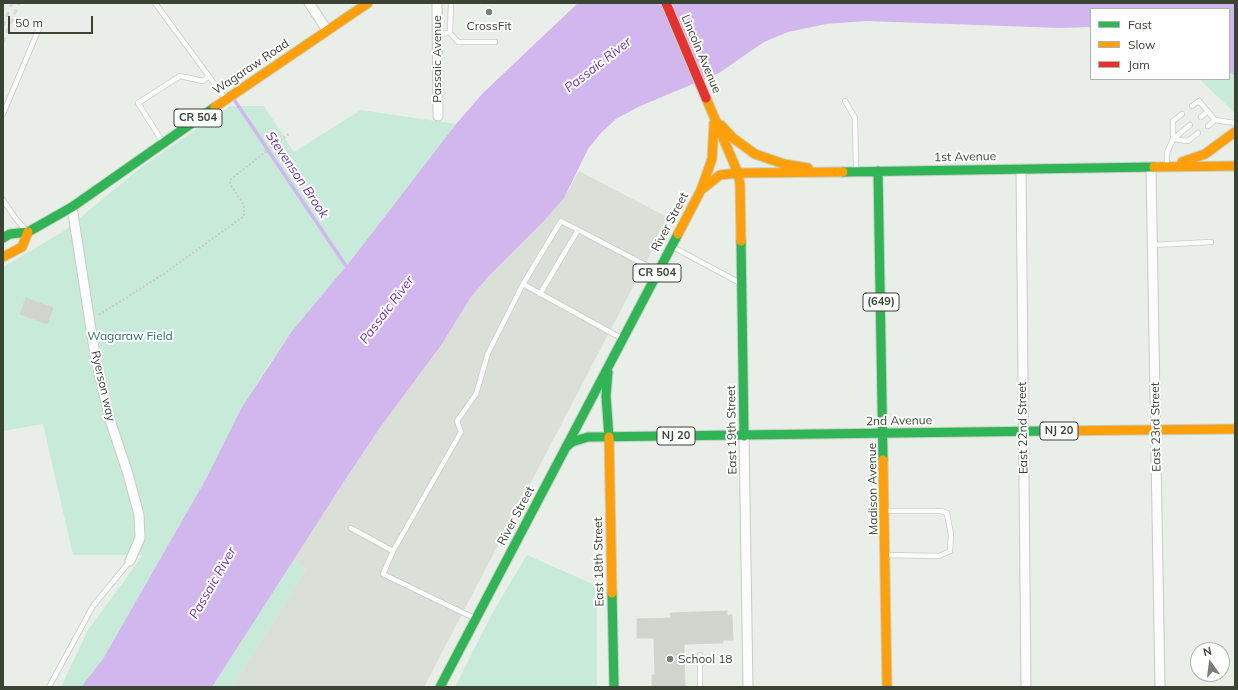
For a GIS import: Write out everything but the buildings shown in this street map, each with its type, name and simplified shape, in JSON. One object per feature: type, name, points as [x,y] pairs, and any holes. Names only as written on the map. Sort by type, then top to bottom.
[{"type":"main road","name":"Wagaraw Road","points":[[3,238],[10,234],[28,232],[72,207],[163,142],[368,3]]},
{"type":"main road","name":"Lincoln Avenue","points":[[666,3],[738,173]]},
{"type":"main road","name":"CR 504","points":[[713,114],[733,138],[756,154],[784,164],[834,171]]},
{"type":"main road","name":"River Street","points":[[440,687],[701,190],[712,159],[714,145],[713,114]]},
{"type":"main road","points":[[1165,166],[1184,162],[1204,154],[1235,132]]},
{"type":"main road","name":"1st Avenue","points":[[701,190],[713,178],[720,175],[738,173],[1235,166]]},
{"type":"main road","name":"Madison Avenue","points":[[878,171],[888,687]]},
{"type":"main road","name":"East 19th Street","points":[[738,173],[740,184],[744,436]]},
{"type":"main road","points":[[3,257],[22,247],[28,232]]},
{"type":"main road","name":"River Street","points":[[609,437],[606,416],[606,384],[613,357]]},
{"type":"main road","name":"2nd Avenue","points":[[566,448],[572,442],[579,439],[609,437],[1235,429]]},
{"type":"main road","name":"East 18th Street","points":[[609,437],[614,687]]},
{"type":"street","points":[[309,3],[327,30]]},
{"type":"street","name":"Passaic Avenue","points":[[437,3],[438,116]]},
{"type":"street","name":"East 23rd Street","points":[[1151,167],[1160,687]]},
{"type":"street","name":"East 22nd Street","points":[[1020,169],[1026,687]]},
{"type":"street","name":"Ryerson way","points":[[72,207],[78,239],[89,321],[110,420],[128,474],[139,515],[140,538],[130,561]]},
{"type":"street","name":"East 19th Street","points":[[744,436],[748,687]]},
{"type":"lane","points":[[155,3],[226,99]]},
{"type":"lane","points":[[450,34],[451,3]]},
{"type":"lane","points":[[3,114],[40,26]]},
{"type":"lane","points":[[438,34],[450,34],[458,42],[495,42]]},
{"type":"lane","points":[[163,142],[138,103],[180,76],[203,81],[209,76]]},
{"type":"lane","points":[[846,101],[855,118],[856,171]]},
{"type":"lane","points":[[1192,106],[1200,101],[1215,120],[1235,123]]},
{"type":"lane","points":[[1201,117],[1208,112]]},
{"type":"lane","points":[[1165,166],[1167,153],[1173,139],[1174,120],[1182,114]]},
{"type":"lane","points":[[1208,126],[1215,120]]},
{"type":"lane","points":[[1173,139],[1190,125]]},
{"type":"lane","points":[[1173,139],[1188,141],[1198,133]]},
{"type":"lane","points":[[3,200],[16,219],[28,232]]},
{"type":"lane","points":[[476,619],[383,574],[393,551],[461,432],[456,421],[476,394],[488,353],[523,284],[561,221],[658,271]]},
{"type":"lane","points":[[540,294],[578,230]]},
{"type":"lane","points":[[1152,244],[1210,242]]},
{"type":"lane","points":[[671,246],[741,284]]},
{"type":"lane","points":[[523,284],[622,339]]},
{"type":"lane","points":[[885,511],[941,511],[947,513],[951,535],[950,551],[939,556],[886,555]]},
{"type":"lane","points":[[351,528],[393,551]]},
{"type":"lane","points":[[49,687],[93,606],[130,561]]},
{"type":"lane","points":[[700,655],[700,687]]},
{"type":"path","points":[[89,321],[165,273],[244,216],[244,205],[230,184],[231,179],[290,133]]},
{"type":"shaded area","points":[[579,171],[669,218],[424,687],[232,687],[306,569],[293,559],[379,429],[442,344],[471,297],[488,277],[544,221],[564,198]]},
{"type":"green space","points":[[1230,73],[1235,77],[1235,113],[1200,80],[1230,80]]},
{"type":"green space","name":"Wagaraw Field","points":[[230,106],[264,106],[294,152],[361,110],[456,124],[352,259],[292,331],[268,366],[242,407],[206,479],[109,652],[81,687],[61,687],[88,630],[143,555],[73,555],[43,424],[3,431],[3,267],[64,231],[139,169]]},
{"type":"green space","points":[[527,555],[597,586],[597,687],[455,687],[493,612]]},
{"type":"green space","points":[[293,559],[306,569],[232,687],[212,687]]},
{"type":"water","name":"Passaic River","points":[[578,3],[1235,3],[1235,76],[1230,73],[1230,8],[1090,8],[1090,27],[1060,28],[866,21],[826,24],[788,32],[764,42],[719,73],[638,107],[616,119],[601,133],[588,149],[564,198],[544,221],[488,277],[471,297],[442,344],[379,429],[343,483],[212,687],[81,687],[103,659],[206,479],[242,407],[292,331],[352,259],[456,124],[484,92]]},
{"type":"waterway","name":"Stevenson Brook","points":[[233,98],[346,266]]},
{"type":"railway","points":[[3,26],[12,3]]},
{"type":"railway","points":[[3,42],[19,3]]},
{"type":"traffic: fast","points":[[3,238],[10,234],[28,232],[72,207],[215,107]]},
{"type":"traffic: fast","points":[[843,172],[1154,167]]},
{"type":"traffic: fast","points":[[878,171],[883,460]]},
{"type":"traffic: fast","points":[[440,687],[678,234]]},
{"type":"traffic: fast","points":[[741,241],[744,436]]},
{"type":"traffic: fast","points":[[608,372],[606,396],[609,437]]},
{"type":"traffic: fast","points":[[566,447],[572,442],[588,437],[1048,431]]},
{"type":"traffic: fast","points":[[612,593],[614,687]]},
{"type":"traffic: slow","points":[[215,107],[368,3]]},
{"type":"traffic: slow","points":[[706,98],[738,173],[740,184],[741,241]]},
{"type":"traffic: slow","points":[[701,190],[712,159],[714,123]]},
{"type":"traffic: slow","points":[[721,125],[733,138],[755,154],[784,164],[808,168]]},
{"type":"traffic: slow","points":[[1182,162],[1205,154],[1235,132]]},
{"type":"traffic: slow","points":[[1154,167],[1235,166]]},
{"type":"traffic: slow","points":[[678,234],[701,190],[720,175],[738,173],[843,172]]},
{"type":"traffic: slow","points":[[3,257],[22,247],[28,232]]},
{"type":"traffic: slow","points":[[1048,431],[1235,429]]},
{"type":"traffic: slow","points":[[609,437],[612,593]]},
{"type":"traffic: slow","points":[[883,460],[887,687]]},
{"type":"traffic: jam","points":[[666,3],[706,98]]},
{"type":"place","name":"CrossFit","points":[[489,12]]},
{"type":"place","name":"School 18","points":[[670,659]]}]
